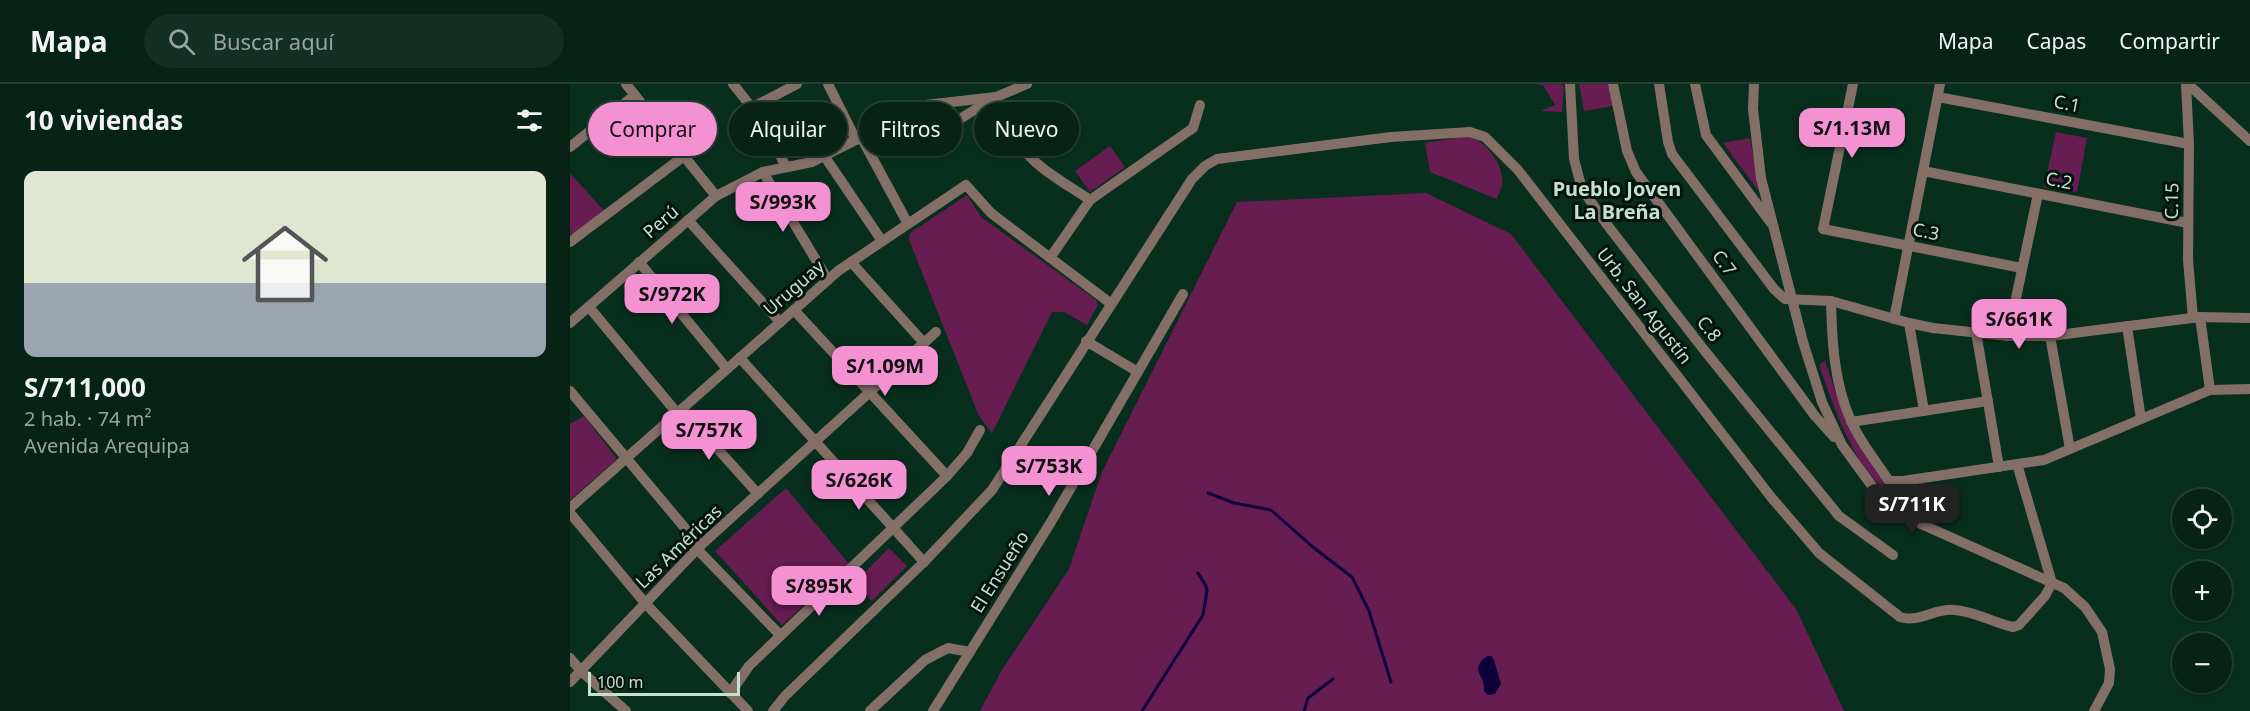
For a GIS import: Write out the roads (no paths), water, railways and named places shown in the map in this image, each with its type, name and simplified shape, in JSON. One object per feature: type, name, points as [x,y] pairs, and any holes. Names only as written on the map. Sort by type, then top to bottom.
[{"type":"street","points":[[626,84],[641,102]]},
{"type":"street","points":[[733,84],[749,102]]},
{"type":"street","points":[[763,102],[797,84]]},
{"type":"street","points":[[828,84],[859,139]]},
{"type":"street","points":[[962,118],[996,97],[1027,84]]},
{"type":"street","name":"C.8","points":[[1570,84],[1574,159],[1582,189],[1704,350],[1839,516],[1893,555]]},
{"type":"street","name":"C.7","points":[[1613,84],[1627,151],[1636,172],[1815,416],[1842,446]]},
{"type":"street","points":[[1659,84],[1672,154],[1780,296],[1791,300],[1831,301],[1909,323],[2008,336],[2050,336],[2197,317],[2250,318]]},
{"type":"street","points":[[1695,84],[1706,135],[1774,227]]},
{"type":"street","points":[[1754,84],[1752,110],[1761,178],[1791,300],[1822,402],[1842,446],[1872,486],[1896,509],[1922,524],[2064,588],[2085,607],[2102,632],[2108,655],[2109,683],[2094,711]]},
{"type":"street","name":"C.3","points":[[1853,84],[1823,229],[2022,268]]},
{"type":"street","points":[[1894,320],[1940,84]]},
{"type":"street","points":[[2187,84],[2250,141]]},
{"type":"street","name":"C.15","points":[[2187,84],[2188,260],[2210,390]]},
{"type":"street","points":[[570,147],[635,95]]},
{"type":"street","points":[[996,97],[1018,141],[1041,167],[1090,200]]},
{"type":"street","name":"Perú","points":[[952,102],[996,97]]},
{"type":"street","name":"C.1","points":[[1938,97],[2189,144]]},
{"type":"street","points":[[1050,258],[1090,200],[1193,128],[1200,105]]},
{"type":"street","name":"Urb. San Agustín","points":[[772,711],[924,562],[992,490],[1110,303],[1192,179],[1205,166],[1217,159],[1391,137],[1470,132],[1485,136],[1518,170],[1764,488],[1819,554],[1900,617],[1914,619],[1944,609],[1958,610],[2013,627],[2019,625],[2045,596],[2052,583]]},
{"type":"street","name":"Perú","points":[[570,323],[716,196],[763,172],[812,162],[859,139]]},
{"type":"street","points":[[570,242],[684,156],[716,196]]},
{"type":"street","points":[[781,156],[786,167]]},
{"type":"street","points":[[869,156],[908,224]]},
{"type":"street","points":[[825,157],[882,241]]},
{"type":"street","name":"C.2","points":[[1923,171],[2188,223]]},
{"type":"street","points":[[763,172],[828,280]]},
{"type":"street","name":"Uruguay","points":[[570,508],[828,280],[966,185],[991,213],[1110,303]]},
{"type":"street","points":[[2008,336],[2038,194]]},
{"type":"street","points":[[688,220],[780,322]]},
{"type":"street","points":[[639,262],[727,369]]},
{"type":"street","points":[[851,262],[924,343]]},
{"type":"street","name":"El Ensueño","points":[[933,711],[1051,522],[1184,294]]},
{"type":"street","points":[[1831,301],[1832,350],[1840,389],[1851,422],[1888,481],[1903,481],[2044,460],[2210,390],[2250,389]]},
{"type":"street","points":[[589,307],[680,411],[758,494]]},
{"type":"street","points":[[794,310],[947,476]]},
{"type":"street","points":[[1909,323],[1924,411]]},
{"type":"street","points":[[2127,326],[2140,419]]},
{"type":"street","name":"Las Américas","points":[[570,682],[699,547],[936,332]]},
{"type":"street","points":[[1976,332],[1999,467]]},
{"type":"street","points":[[2050,336],[2070,449]]},
{"type":"street","points":[[1086,341],[1138,372]]},
{"type":"street","points":[[740,358],[924,562]]},
{"type":"street","points":[[570,392],[699,547],[780,634]]},
{"type":"street","points":[[1851,422],[1988,401]]},
{"type":"street","points":[[730,693],[748,666],[780,634],[947,476],[967,453],[980,430]]},
{"type":"street","points":[[2017,464],[2052,583]]},
{"type":"street","points":[[570,513],[645,603],[748,711]]},
{"type":"street","points":[[870,711],[926,660],[948,648],[970,652]]},
{"type":"street","points":[[570,658],[581,671],[626,711]]},
{"type":"waterway","points":[[1208,493],[1234,503],[1271,510],[1314,548],[1352,577],[1369,611],[1391,682]]},
{"type":"waterway","points":[[1142,711],[1203,615],[1207,591],[1198,573]]},
{"type":"waterway","points":[[1304,711],[1308,698],[1333,679]]},
{"type":"district","name":"Pueblo Joven La Breña","points":[[1617,200]]}]
